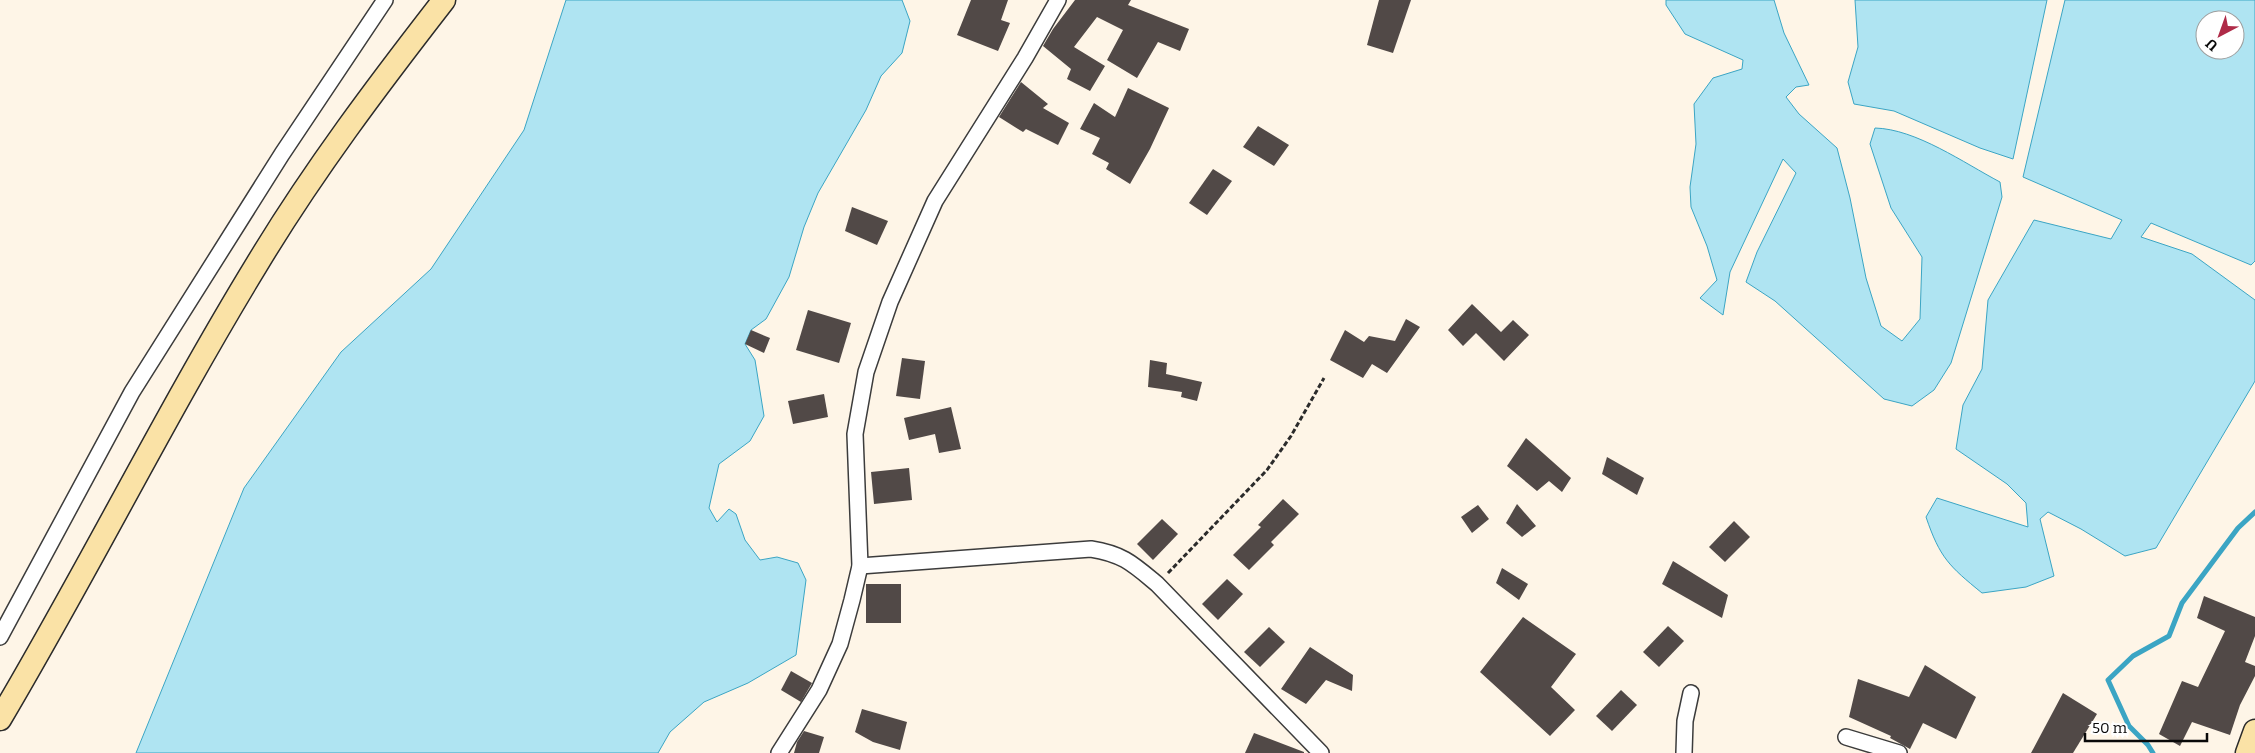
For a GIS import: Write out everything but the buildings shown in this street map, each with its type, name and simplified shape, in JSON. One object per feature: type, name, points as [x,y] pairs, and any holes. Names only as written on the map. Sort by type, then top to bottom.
[{"type":"street","points":[[0,637],[132,392],[282,154],[385,0]]},
{"type":"street","points":[[0,719],[55,626],[160,429],[258,262],[357,114],[444,0]]},
{"type":"street","points":[[779,753],[819,690],[840,644],[860,566],[855,434],[866,372],[887,310],[934,201],[1025,58],[1058,0]]},
{"type":"street","points":[[860,566],[1091,549],[1111,552],[1130,562],[1157,584],[1320,753]]},
{"type":"street","points":[[1684,753],[1685,721],[1691,693]]},
{"type":"street","points":[[2247,753],[2255,731]]},
{"type":"street","points":[[1846,737],[1899,753]]},
{"type":"path","points":[[1157,584],[1267,470],[1292,436],[1324,378]]},
{"type":"water","points":[[566,0],[902,0],[910,21],[902,53],[881,76],[866,110],[818,193],[804,227],[789,277],[766,319],[751,330],[745,344],[755,360],[764,416],[750,441],[719,464],[709,508],[717,522],[729,509],[736,514],[745,540],[760,560],[777,557],[798,563],[806,580],[796,655],[748,683],[704,702],[670,732],[658,753],[136,753],[244,488],[341,352],[431,269],[524,130]]},
{"type":"water","points":[[1666,0],[1774,0],[1784,33],[1809,85],[1796,87],[1786,97],[1799,114],[1837,148],[1850,198],[1866,278],[1881,326],[1902,341],[1920,319],[1922,257],[1891,208],[1870,144],[1875,128],[1907,134],[1939,148],[2000,182],[2002,197],[1951,363],[1934,390],[1912,406],[1884,399],[1775,301],[1746,282],[1757,252],[1796,173],[1783,159],[1730,272],[1723,315],[1700,298],[1717,280],[1707,246],[1691,207],[1690,187],[1696,144],[1694,104],[1713,78],[1742,69],[1743,60],[1685,34],[1666,5]]},
{"type":"water","points":[[1855,0],[2047,0],[2013,159],[1980,148],[1894,111],[1854,104],[1848,82],[1858,47]]},
{"type":"water","points":[[2065,0],[2255,0],[2255,261],[2251,265],[2151,223],[2141,237],[2192,254],[2255,300],[2255,381],[2156,548],[2125,556],[2081,529],[2048,512],[2040,519],[2054,576],[2026,587],[1982,593],[1953,568],[1941,552],[1926,517],[1937,498],[2028,527],[2026,503],[2007,484],[1956,449],[1963,405],[1982,369],[1988,300],[2034,220],[2111,239],[2122,220],[2023,177]]},
{"type":"waterway","points":[[2153,753],[2148,745],[2129,726],[2108,680],[2133,656],[2169,636],[2182,603],[2238,528],[2255,512]]}]
